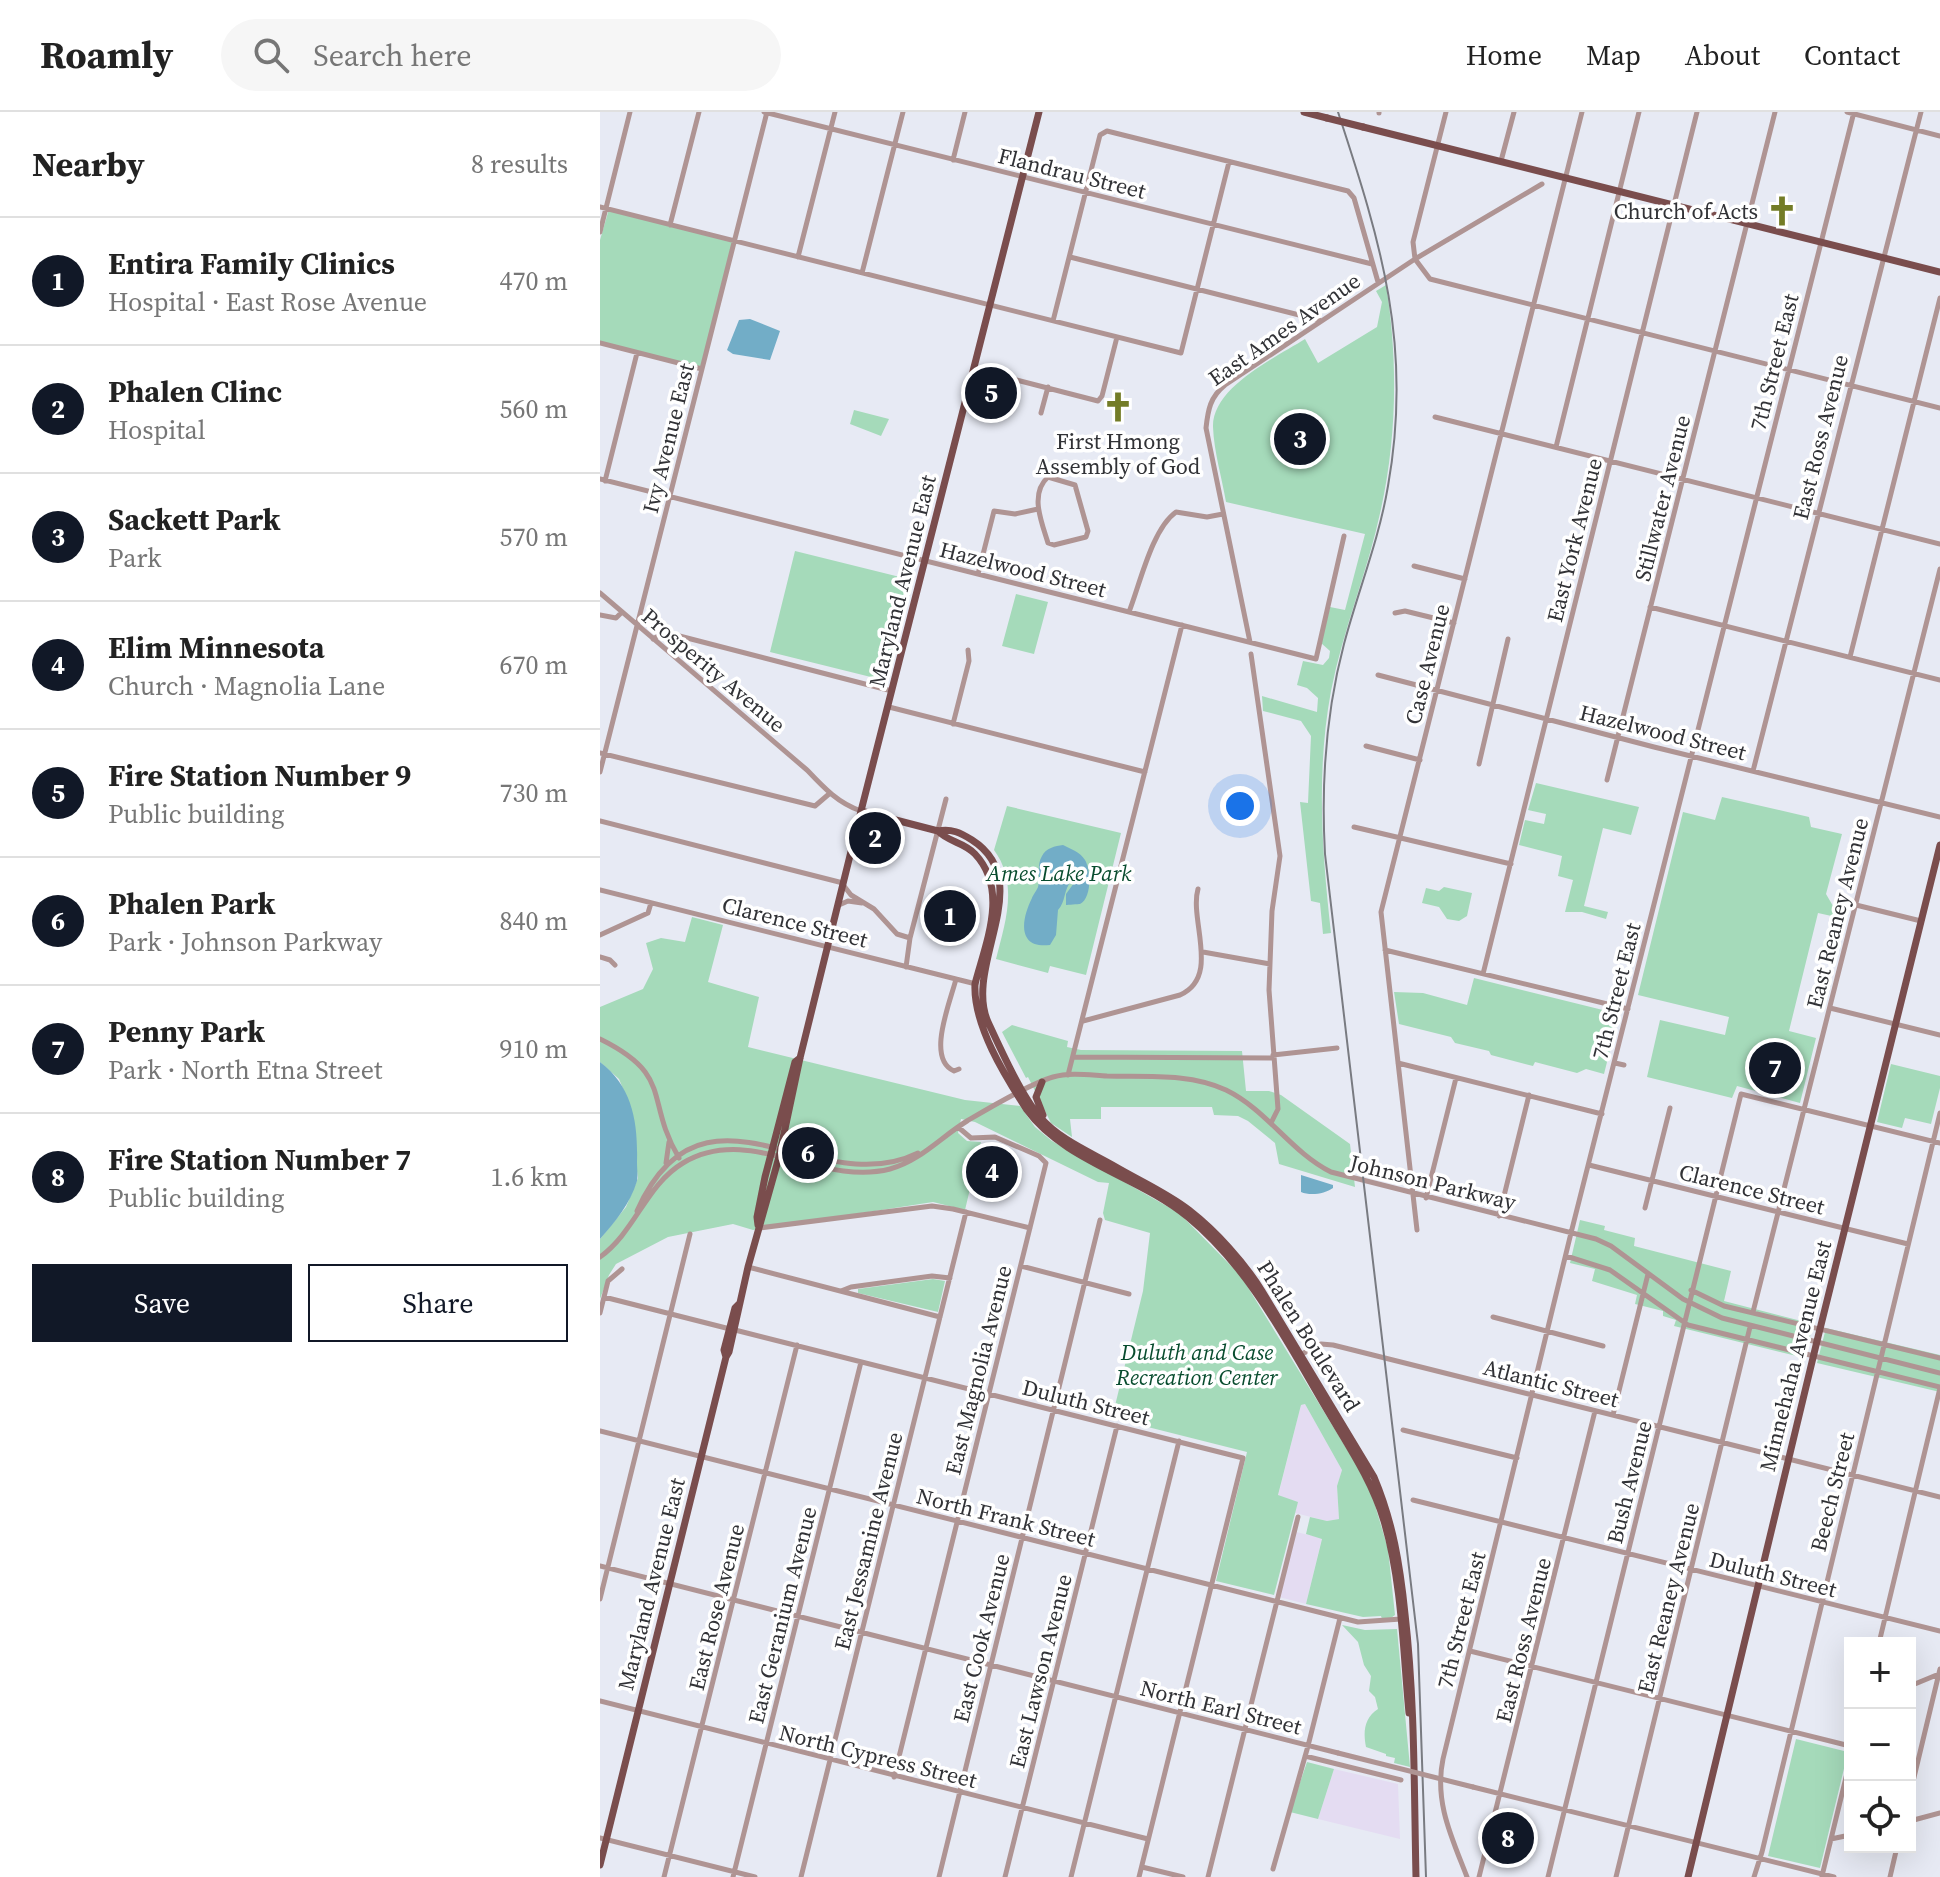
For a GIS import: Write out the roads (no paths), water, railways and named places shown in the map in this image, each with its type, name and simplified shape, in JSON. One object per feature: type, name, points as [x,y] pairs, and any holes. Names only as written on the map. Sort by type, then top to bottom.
[{"type":"main road","name":"Maryland Avenue East","points":[[600,1865],[603,1839],[638,1711],[758,1228],[757,1217],[1039,112]]},
{"type":"main road","points":[[1304,112],[1940,272]]},
{"type":"main road","name":"Phalen Boulevard","points":[[861,811],[938,831],[943,837],[964,844],[984,864],[994,891],[994,905],[978,984],[977,1012],[1035,1121],[1058,1140],[1190,1218],[1244,1275],[1299,1356]]},
{"type":"main road","name":"Minnehaha Avenue East","points":[[1688,1877],[1819,1329],[1940,845]]},
{"type":"main road","points":[[1042,1082],[1036,1095],[1041,1112],[1063,1137]]},
{"type":"main road","name":"Phalen Boulevard","points":[[1020,1093],[1037,1114],[1063,1137],[1196,1215],[1254,1278],[1374,1477],[1398,1553],[1413,1707],[1416,1877]]},
{"type":"street","points":[[600,232],[603,208],[630,112]]},
{"type":"street","points":[[670,225],[699,112]]},
{"type":"street","name":"Flandrau Street","points":[[766,112],[1372,264]]},
{"type":"street","name":"Ivy Avenue East","points":[[600,772],[602,753],[670,497],[766,112]]},
{"type":"street","points":[[798,257],[835,112]]},
{"type":"street","points":[[862,273],[903,112]]},
{"type":"street","points":[[953,160],[965,112]]},
{"type":"street","points":[[1446,112],[1413,242],[1415,259],[1430,279],[1940,408]]},
{"type":"street","points":[[1501,161],[1514,112]]},
{"type":"street","name":"Case Avenue","points":[[1417,1230],[1381,912],[1582,112]]},
{"type":"street","points":[[1556,447],[1639,112]]},
{"type":"street","name":"East York Avenue","points":[[1483,974],[1697,112]]},
{"type":"street","name":"Stillwater Avenue","points":[[1607,780],[1775,112]]},
{"type":"street","name":"East Ross Avenue","points":[[1753,771],[1921,112]]},
{"type":"street","points":[[1851,113],[1940,136]]},
{"type":"street","name":"7th Street East","points":[[1467,1877],[1441,1809],[1440,1771],[1851,113]]},
{"type":"street","points":[[1053,321],[1103,132],[1348,191],[1354,198],[1378,282]]},
{"type":"street","points":[[603,208],[1181,353],[1229,162]]},
{"type":"street","name":"East Ames Avenue","points":[[1250,642],[1206,428],[1211,401],[1216,392],[1378,282],[1542,184]]},
{"type":"street","points":[[1070,257],[1320,320]]},
{"type":"street","points":[[1850,657],[1940,298]]},
{"type":"street","points":[[974,369],[1100,400],[1117,337]]},
{"type":"street","points":[[600,343],[702,369]]},
{"type":"street","points":[[602,480],[637,353]]},
{"type":"street","points":[[1041,413],[1048,387]]},
{"type":"street","points":[[1435,417],[1940,544]]},
{"type":"street","points":[[1048,477],[1073,484],[1078,492],[1088,535],[1050,545],[1038,509],[1044,479],[1048,477]]},
{"type":"street","name":"Hazelwood Street","points":[[602,480],[1316,659],[1344,536]]},
{"type":"street","points":[[978,574],[994,511],[1015,514],[1038,509]]},
{"type":"street","points":[[1129,612],[1144,565],[1165,520],[1176,512],[1207,517],[1223,514]]},
{"type":"street","points":[[1414,566],[1465,579]]},
{"type":"street","name":"East Reaney Avenue","points":[[1753,1312],[1940,569]]},
{"type":"street","name":"Prosperity Avenue","points":[[600,593],[807,770],[829,794],[845,806],[861,811]]},
{"type":"street","points":[[1650,607],[1940,680]]},
{"type":"street","points":[[1395,613],[1402,610],[1454,623]]},
{"type":"street","points":[[600,615],[616,618],[622,612]]},
{"type":"street","points":[[1068,1075],[1182,625]]},
{"type":"street","points":[[653,639],[664,632],[893,691]]},
{"type":"street","points":[[1479,764],[1508,639]]},
{"type":"street","points":[[953,724],[969,661],[968,650]]},
{"type":"street","points":[[1251,654],[1280,856],[1272,911],[1269,990],[1278,1109],[1271,1123]]},
{"type":"street","name":"Hazelwood Street","points":[[1378,675],[1940,817]]},
{"type":"street","points":[[889,707],[1145,772]]},
{"type":"street","points":[[1366,746],[1420,760]]},
{"type":"street","points":[[602,753],[815,806],[829,794]]},
{"type":"street","points":[[906,967],[910,938],[946,799]]},
{"type":"street","points":[[600,821],[844,884],[849,894],[874,909],[897,934],[910,938]]},
{"type":"street","points":[[1354,827],[1511,864]]},
{"type":"street","points":[[1082,1022],[1188,991],[1196,980],[1203,952],[1194,902],[1198,889]]},
{"type":"street","name":"Clarence Street","points":[[600,890],[978,984]]},
{"type":"street","points":[[839,905],[848,901],[863,902]]},
{"type":"street","points":[[600,935],[648,913],[651,903]]},
{"type":"street","points":[[1856,905],[1921,921]]},
{"type":"street","points":[[1385,950],[1628,1009]]},
{"type":"street","points":[[1203,952],[1270,964]]},
{"type":"street","points":[[600,957],[615,965]]},
{"type":"street","points":[[956,979],[939,1054],[946,1068],[959,1069]]},
{"type":"street","points":[[1830,1008],[1940,1035]]},
{"type":"street","points":[[600,1039],[634,1059],[646,1071],[657,1094],[660,1117],[669,1141],[683,1163],[661,1181],[612,1248],[600,1257]]},
{"type":"street","points":[[1073,1057],[1274,1056],[1337,1048]]},
{"type":"street","points":[[1398,1063],[1602,1114]]},
{"type":"street","points":[[1615,1063],[1624,1065]]},
{"type":"street","name":"Johnson Parkway","points":[[683,1163],[704,1153],[726,1149],[776,1152],[864,1166],[902,1160],[1042,1082],[1068,1075],[1180,1078],[1206,1083],[1242,1099],[1311,1160],[1331,1172],[1611,1246],[1688,1302],[1712,1314],[1750,1327],[1940,1373]]},
{"type":"street","points":[[1426,1198],[1456,1078]]},
{"type":"street","name":"Bush Avenue","points":[[1548,1877],[1741,1094],[1804,1110]]},
{"type":"street","points":[[1499,1216],[1529,1095]]},
{"type":"street","points":[[1645,1208],[1670,1108]]},
{"type":"street","points":[[1804,1110],[1936,1142]]},
{"type":"street","name":"Beech Street","points":[[1754,1877],[1908,1244],[1936,1142],[1940,1113]]},
{"type":"street","name":"East Magnolia Avenue","points":[[894,1777],[1046,1163],[1042,1158],[995,1137],[968,1137],[958,1127]]},
{"type":"street","points":[[632,1223],[649,1185],[664,1166],[669,1154],[669,1141]]},
{"type":"street","name":"Johnson Parkway","points":[[664,1166],[699,1146],[722,1141],[747,1141],[776,1152]]},
{"type":"street","name":"Clarence Street","points":[[1589,1165],[1908,1244]]},
{"type":"street","points":[[758,1228],[932,1206],[1030,1228]]},
{"type":"street","name":"East Jessamine Avenue","points":[[801,1877],[966,1212]]},
{"type":"street","name":"East Cook Avenue","points":[[939,1877],[1100,1220]]},
{"type":"street","points":[[600,1599],[690,1234]]},
{"type":"street","points":[[1566,1256],[1600,1265],[1688,1325],[1940,1388],[1880,1637]]},
{"type":"street","points":[[1021,1266],[1129,1294]]},
{"type":"street","points":[[748,1267],[940,1317]]},
{"type":"street","points":[[600,1313],[608,1281],[622,1269]]},
{"type":"street","points":[[1613,1415],[1648,1274]]},
{"type":"street","points":[[840,1291],[932,1276],[950,1278]]},
{"type":"street","points":[[1691,1290],[1710,1301],[1940,1358]]},
{"type":"street","name":"Duluth Street","points":[[602,1302],[670,1313],[1243,1458],[1212,1585]]},
{"type":"street","points":[[1493,1317],[1603,1346]]},
{"type":"street","name":"East Reaney Avenue","points":[[1616,1877],[1750,1327]]},
{"type":"street","name":"Atlantic Street","points":[[1299,1356],[1321,1344],[1329,1344],[1940,1497]]},
{"type":"street","name":"East Rose Avenue","points":[[664,1877],[797,1345]]},
{"type":"street","name":"East Geranium Avenue","points":[[734,1874],[861,1361]]},
{"type":"street","name":"East Ross Avenue","points":[[1479,1877],[1595,1411]]},
{"type":"street","name":"East Lawson Avenue","points":[[1005,1877],[1117,1426]]},
{"type":"street","points":[[1403,1430],[1517,1458]]},
{"type":"street","name":"North Frank Street","points":[[600,1431],[1340,1618],[1366,1623],[1403,1619]]},
{"type":"street","points":[[1071,1877],[1179,1441]]},
{"type":"street","name":"Duluth Street","points":[[1413,1500],[1940,1631]]},
{"type":"street","points":[[1208,1877],[1298,1517]]},
{"type":"street","name":"North Earl Street","points":[[600,1566],[1834,1877]]},
{"type":"street","points":[[1139,1877],[1212,1585]]},
{"type":"street","points":[[1273,1869],[1340,1618]]},
{"type":"street","points":[[1470,1651],[1844,1745]]},
{"type":"street","points":[[1916,1683],[1940,1672]]},
{"type":"street","points":[[1913,1781],[1940,1672]]},
{"type":"street","name":"North Cypress Street","points":[[600,1701],[1148,1839]]},
{"type":"street","points":[[1305,1756],[1401,1780]]},
{"type":"street","points":[[1822,1876],[1845,1781]]},
{"type":"street","points":[[1916,1819],[1940,1813]]},
{"type":"street","points":[[1831,1839],[1844,1836]]},
{"type":"street","points":[[603,1839],[755,1877]]},
{"type":"street","points":[[1890,1877],[1896,1853]]},
{"type":"street","points":[[1142,1867],[1183,1877]]},
{"type":"water","points":[[750,319],[780,331],[770,360],[733,354],[727,350],[739,320]]},
{"type":"water","points":[[1063,845],[1085,860],[1089,877],[1087,896],[1080,904],[1066,905],[1066,894],[1074,883],[1072,880],[1058,910],[1056,935],[1050,945],[1039,945],[1027,938],[1024,931],[1026,915],[1038,887],[1042,856],[1048,849]]},
{"type":"water","points":[[600,1062],[620,1083],[631,1107],[636,1133],[637,1181],[626,1205],[600,1239]]},
{"type":"water","points":[[1301,1175],[1333,1185],[1333,1188],[1317,1194],[1301,1192]]},
{"type":"railway","points":[[1338,112],[1379,251],[1395,341],[1397,387],[1395,435],[1384,506],[1344,644],[1333,696],[1325,774],[1325,854],[1418,1644],[1426,1877]]},
{"type":"place","name":"Church of Acts","points":[[1782,211]]},
{"type":"place","name":"Fire Station Number 9","points":[[991,393]]},
{"type":"place","name":"First Hmong Assembly of God","points":[[1118,407]]},
{"type":"place","name":"Sackett Park","points":[[1300,439]]},
{"type":"place","name":"Phalen Clinc","points":[[875,838]]},
{"type":"place","name":"Entira Family Clinics","points":[[950,916]]},
{"type":"place","name":"Penny Park","points":[[1775,1068]]},
{"type":"place","name":"Phalen Park","points":[[808,1153]]},
{"type":"place","name":"Elim Minnesota","points":[[992,1172]]},
{"type":"place","name":"Fire Station Number 7","points":[[1508,1838]]},
{"type":"park label","name":"Ames Lake Park","points":[[1059,873]]},
{"type":"park label","name":"Duluth and Case Recreation Center","points":[[1197,1364]]}]
